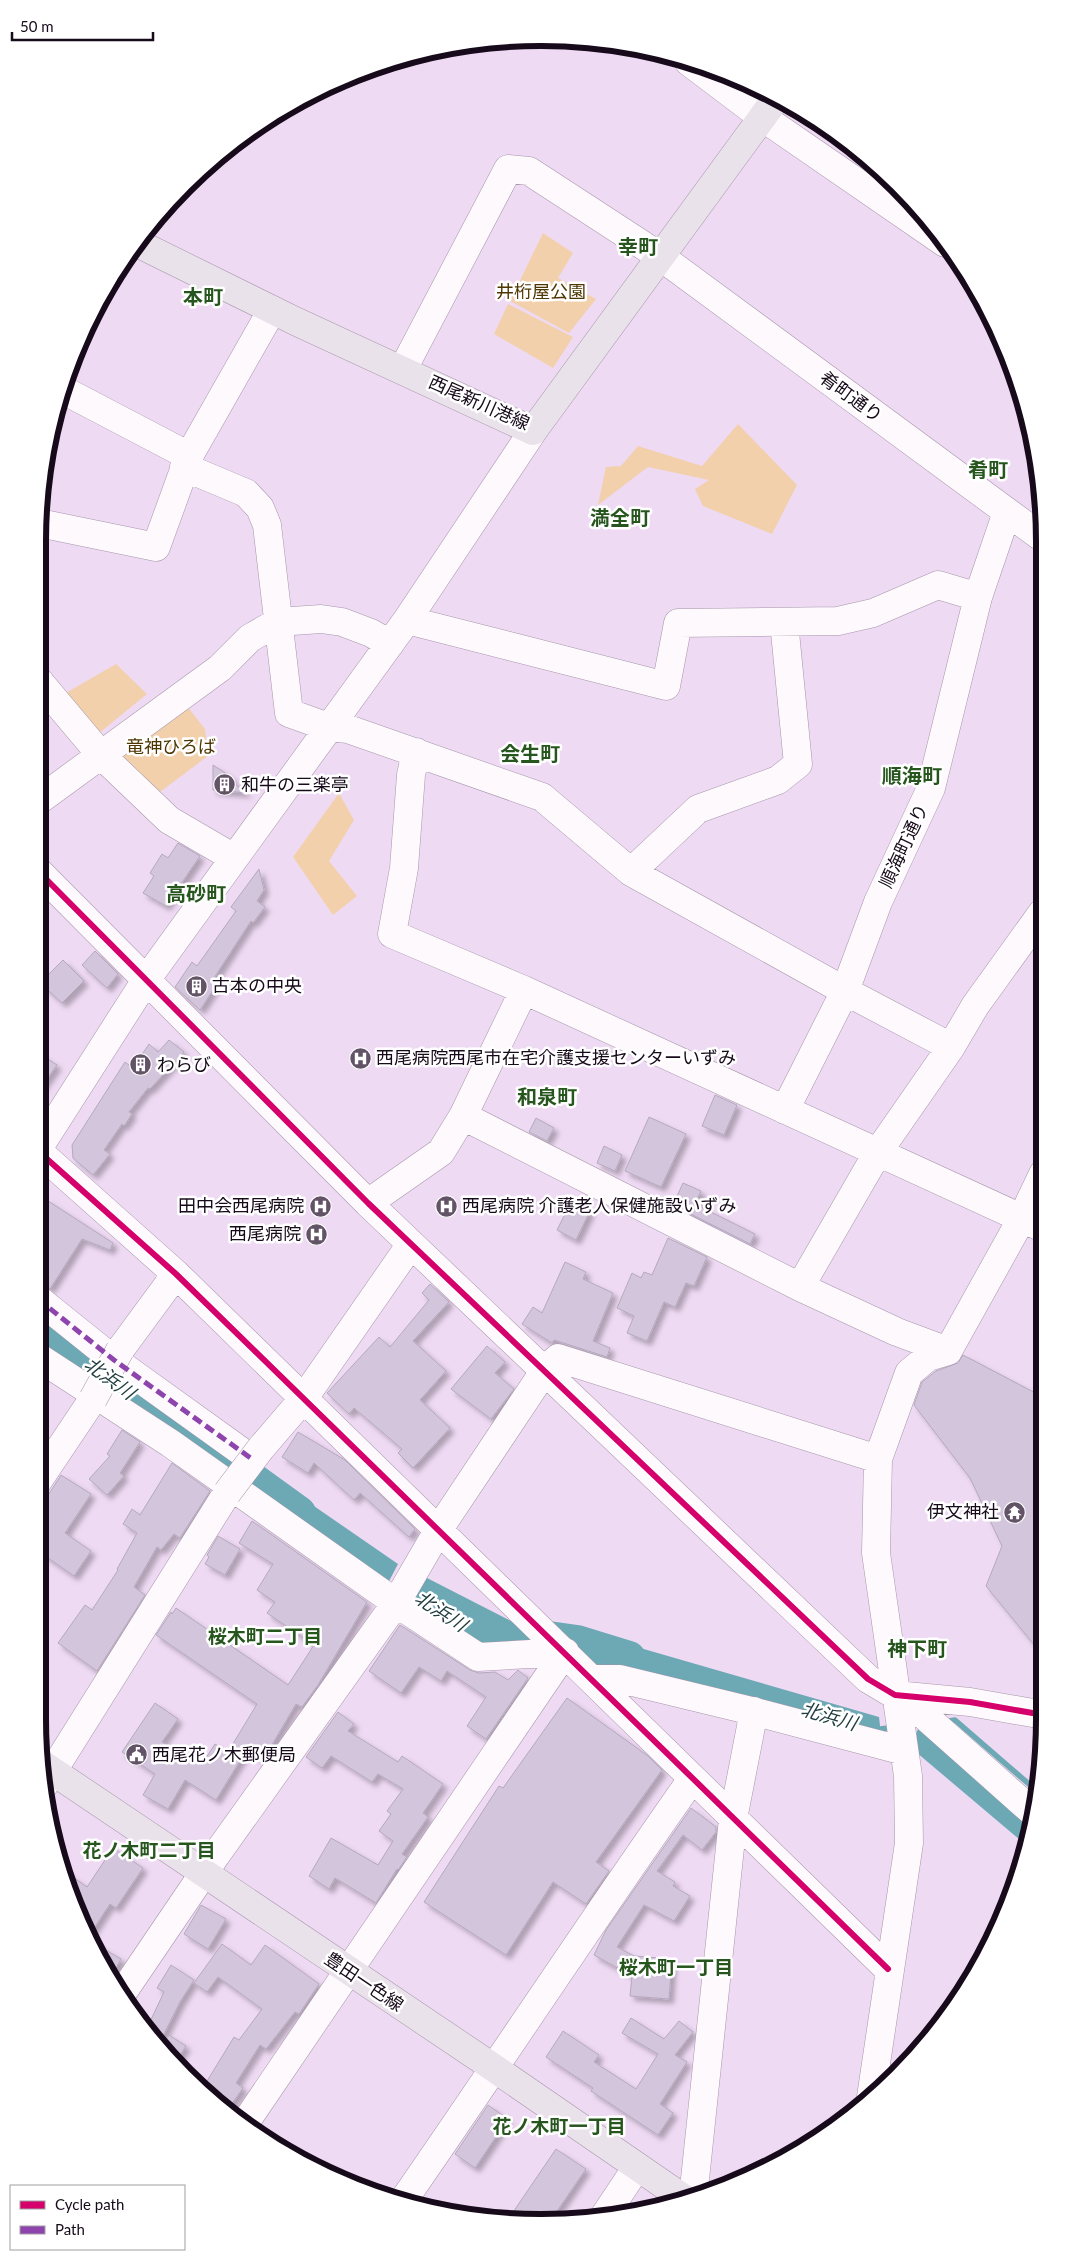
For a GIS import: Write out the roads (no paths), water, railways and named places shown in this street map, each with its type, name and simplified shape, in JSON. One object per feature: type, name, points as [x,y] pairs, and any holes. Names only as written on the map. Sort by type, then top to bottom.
[{"type":"main road","name":"西尾新川港線","points":[[144,246],[272,310],[403,369],[533,431],[769,108]]},
{"type":"main road","name":"豊田一色線","points":[[49,1776],[205,1872],[348,1972],[494,2068],[678,2194]]},
{"type":"street","points":[[724,82],[769,108],[921,225]]},
{"type":"street","name":"肴町通り","points":[[403,369],[508,169],[529,171],[661,257],[1036,533]]},
{"type":"street","points":[[47,525],[156,547],[186,461],[272,310]]},
{"type":"street","points":[[69,394],[186,461],[246,493],[260,508],[267,525],[290,713],[328,727],[348,729],[542,797],[631,872],[845,991],[951,1047]]},
{"type":"street","points":[[46,1137],[146,980],[407,620],[533,431]]},
{"type":"street","name":"順海町通り","points":[[785,1110],[845,991],[878,902],[931,788],[978,597],[1007,512]]},
{"type":"street","points":[[407,620],[666,686],[678,623],[838,621],[874,613],[938,585],[978,597]]},
{"type":"street","points":[[46,795],[220,668],[250,638],[278,622],[321,619],[342,622],[371,633],[390,644]]},
{"type":"street","points":[[631,872],[698,809],[778,780],[798,764],[784,622]]},
{"type":"street","points":[[46,690],[101,755],[169,820],[234,858]]},
{"type":"street","points":[[416,752],[411,775],[404,868],[392,934],[524,990],[1032,1224]]},
{"type":"street","points":[[46,880],[368,1203],[868,1679],[898,1699],[1028,1808]]},
{"type":"street","points":[[800,1287],[878,1152],[951,1047],[975,1006],[1036,921]]},
{"type":"street","points":[[368,1203],[441,1152],[463,1116],[524,990]]},
{"type":"street","points":[[463,1116],[800,1287],[897,1332],[948,1351]]},
{"type":"street","points":[[46,1157],[176,1274],[304,1398],[434,1538],[479,1571],[565,1652],[692,1779],[888,1969]]},
{"type":"street","points":[[909,1373],[928,1356],[948,1351],[1032,1224],[1036,1206]]},
{"type":"street","points":[[49,1770],[227,1493],[256,1454],[304,1398],[411,1244]]},
{"type":"street","points":[[46,1470],[92,1399],[117,1355],[176,1274]]},
{"type":"street","points":[[46,1305],[256,1454]]},
{"type":"street","points":[[872,2086],[888,1969],[909,1843],[906,1762],[876,1553],[878,1459],[909,1373],[905,1346],[897,1332]]},
{"type":"street","points":[[127,1988],[205,1872],[396,1602],[434,1538],[545,1370],[558,1358],[878,1459]]},
{"type":"street","points":[[46,1361],[170,1443],[396,1602],[478,1657],[565,1652]]},
{"type":"street","points":[[248,2118],[565,1652]]},
{"type":"street","points":[[592,1679],[620,1679],[754,1711],[906,1762]]},
{"type":"street","points":[[898,1699],[970,1702],[1036,1713]]},
{"type":"street","points":[[694,2189],[733,1819],[754,1711]]},
{"type":"street","points":[[407,2195],[588,1926],[692,1779]]},
{"type":"street","points":[[608,2210],[637,2166]]},
{"type":"water","name":"北浜川","points":[[46,1318],[103,1364],[95,1380],[46,1347]]},
{"type":"water","name":"北浜川","points":[[122,1379],[245,1462],[237,1474],[113,1394]]},
{"type":"water","name":"北浜川","points":[[269,1475],[398,1564],[387,1585],[255,1494]]},
{"type":"water","name":"北浜川","points":[[427,1578],[519,1625],[539,1650],[476,1643],[410,1600]]},
{"type":"water","name":"北浜川","points":[[571,1628],[879,1717],[881,1734],[594,1658]]},
{"type":"water","points":[[918,1729],[1025,1821],[1021,1840],[910,1747]]},
{"type":"waterway","name":"北浜川","points":[[216,1453],[299,1513]]},
{"type":"waterway","name":"北浜川","points":[[527,1635],[577,1642],[629,1658]]},
{"type":"waterway","points":[[943,1722],[955,1720],[1032,1786]]},
{"type":"waterway","name":"北浜川","points":[[874,1730],[894,1727]]},
{"type":"place","name":"和牛の三楽亭","points":[[225,785]]},
{"type":"place","name":"古本の中央","points":[[196,986]]},
{"type":"place","name":"西尾病院西尾市在宅介護支援センターいずみ","points":[[360,1058]]},
{"type":"place","name":"わらび","points":[[141,1065]]},
{"type":"place","name":"田中会西尾病院","points":[[320,1206]]},
{"type":"place","name":"西尾病院 介護老人保健施設いずみ","points":[[446,1206]]},
{"type":"place","name":"西尾病院","points":[[317,1234]]},
{"type":"place","name":"伊文神社","points":[[1015,1512]]},
{"type":"place","name":"西尾花ノ木郵便局","points":[[136,1755]]},
{"type":"district","name":"幸町","points":[[638,247]]},
{"type":"district","name":"本町","points":[[203,297]]},
{"type":"district","name":"肴町","points":[[988,470]]},
{"type":"district","name":"満全町","points":[[620,518]]},
{"type":"district","name":"会生町","points":[[530,754]]},
{"type":"district","name":"順海町","points":[[912,776]]},
{"type":"district","name":"高砂町","points":[[196,894]]},
{"type":"district","name":"和泉町","points":[[547,1097]]},
{"type":"district","name":"桜木町二丁目","points":[[265,1636]]},
{"type":"district","name":"神下町","points":[[917,1649]]},
{"type":"district","name":"花ノ木町二丁目","points":[[149,1850]]},
{"type":"district","name":"桜木町一丁目","points":[[676,1967]]},
{"type":"district","name":"花ノ木町一丁目","points":[[559,2126]]},
{"type":"park label","name":"井桁屋公園","points":[[541,292]]},
{"type":"park label","name":"竜神ひろば","points":[[171,747]]}]
